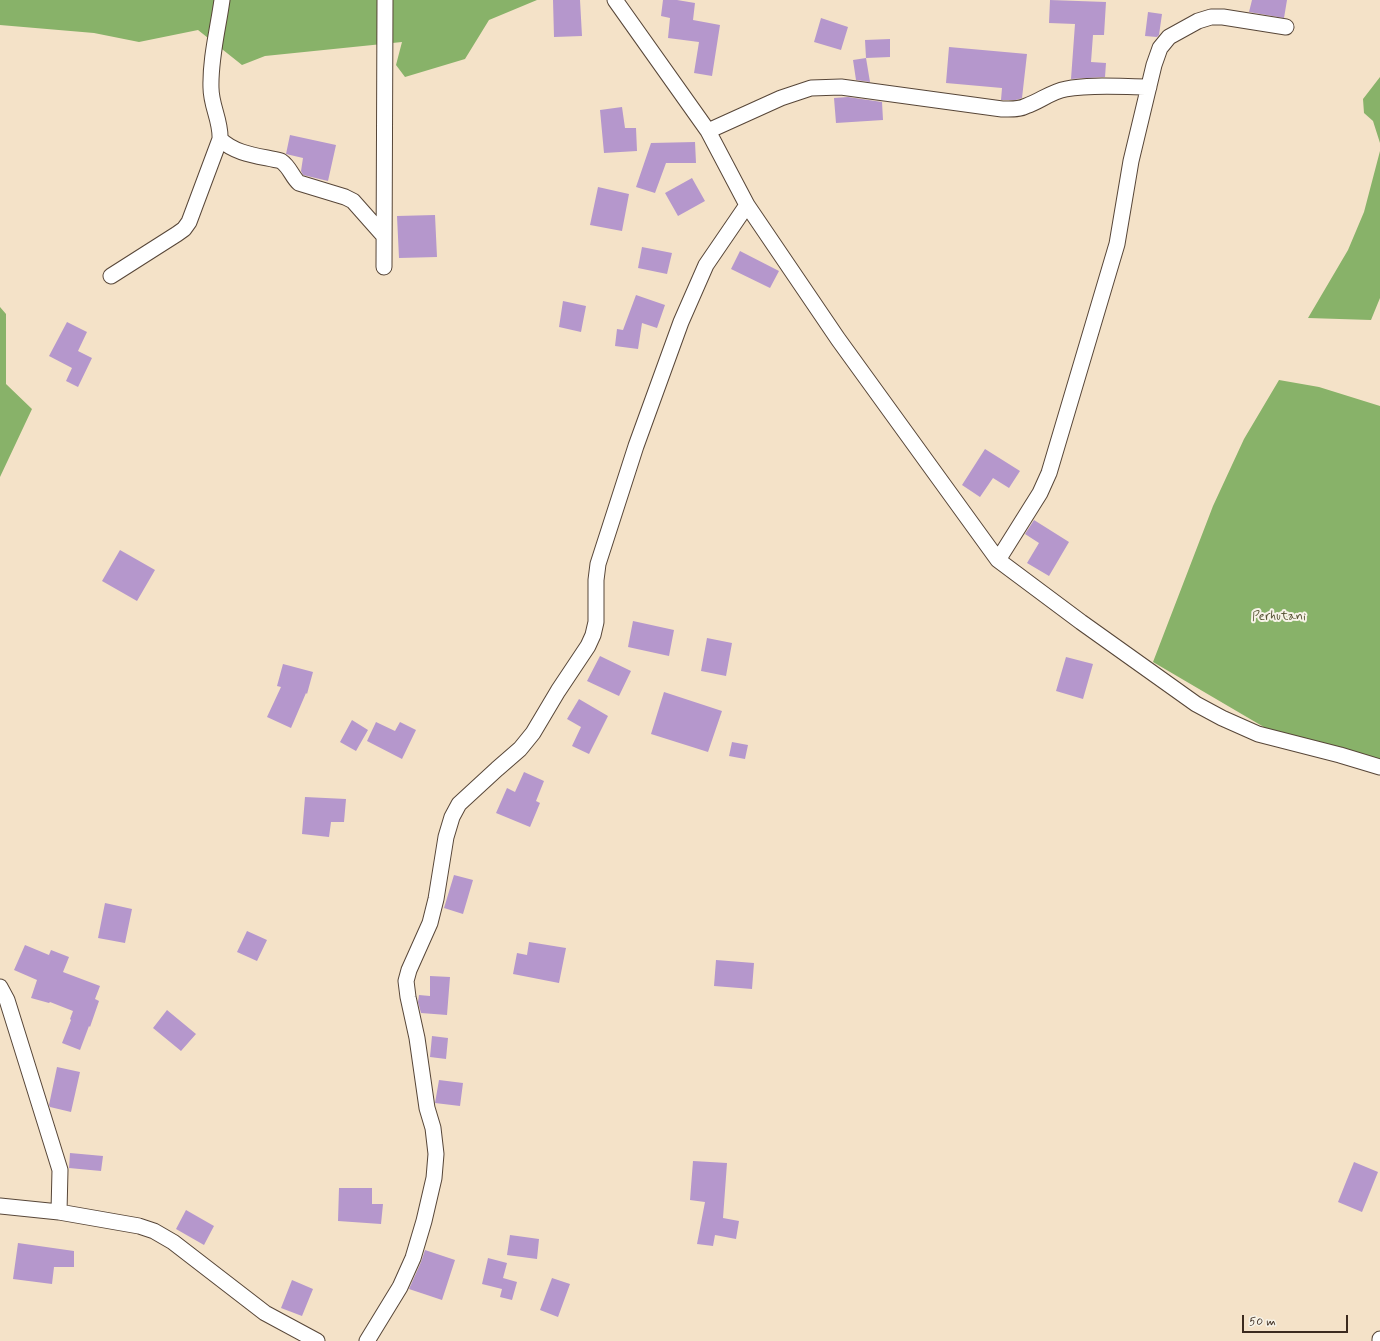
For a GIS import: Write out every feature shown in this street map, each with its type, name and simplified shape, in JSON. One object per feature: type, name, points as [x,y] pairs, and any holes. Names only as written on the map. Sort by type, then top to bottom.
[{"type":"street","points":[[111,276],[184,229],[189,222],[220,139],[220,130],[212,99],[211,81],[222,0]]},
{"type":"street","points":[[384,267],[385,0]]},
{"type":"street","points":[[615,0],[708,131],[747,205],[838,339],[998,560],[1081,622],[1202,707],[1222,718],[1258,734],[1380,767]]},
{"type":"street","points":[[998,560],[1036,499],[1049,473],[1117,244],[1132,161],[1154,65],[1160,48],[1169,37],[1198,21],[1211,17],[1223,17],[1286,27]]},
{"type":"street","points":[[708,131],[781,98],[811,88],[841,87],[1002,109],[1015,109],[1026,107],[1049,94],[1068,89],[1081,87],[1149,87]]},
{"type":"street","points":[[220,139],[231,148],[242,152],[282,161],[287,165],[294,178],[300,183],[353,200],[384,236]]},
{"type":"street","points":[[367,1341],[400,1287],[413,1258],[424,1221],[434,1178],[436,1154],[433,1128],[426,1102],[417,1038],[406,981],[409,970],[430,923],[436,899],[446,838],[452,817],[459,804],[497,768],[520,749],[533,733],[558,691],[588,646],[593,635],[596,622],[596,580],[598,564],[636,446],[681,322],[706,265],[747,205]]},
{"type":"street","points":[[0,987],[7,1000],[60,1170],[59,1212]]},
{"type":"street","points":[[0,1206],[59,1212],[139,1226],[154,1231],[173,1242],[265,1313],[316,1341]]},
{"type":"green space","points":[[0,0],[537,0],[489,20],[465,59],[405,77],[396,65],[402,42],[265,56],[242,65],[198,30],[139,42],[94,33],[0,25]]},
{"type":"green space","points":[[1380,77],[1380,143],[1373,121],[1364,113],[1363,99]]},
{"type":"green space","points":[[1380,151],[1380,298],[1371,320],[1308,318],[1348,250],[1364,212]]},
{"type":"green space","points":[[0,307],[6,314],[6,384],[32,409],[0,477]]},
{"type":"green space","name":"Perhutani","points":[[1279,380],[1319,387],[1380,406],[1380,765],[1274,733],[1153,662],[1213,506],[1244,439]]},
{"type":"building","points":[[553,0],[580,0],[582,36],[554,37]]},
{"type":"building","points":[[663,0],[677,0],[695,3],[693,20],[720,25],[712,76],[694,73],[699,42],[668,38],[670,18],[661,16]]},
{"type":"building","points":[[1050,0],[1106,2],[1104,35],[1093,35],[1091,62],[1106,63],[1105,77],[1071,79],[1075,24],[1049,23]]},
{"type":"building","points":[[1252,0],[1287,0],[1284,18],[1249,12]]},
{"type":"building","points":[[1148,12],[1162,14],[1159,35],[1157,37],[1145,36]]},
{"type":"building","points":[[821,18],[848,27],[841,50],[814,42]]},
{"type":"building","points":[[890,39],[890,57],[866,58],[865,40]]},
{"type":"building","points":[[949,47],[1027,54],[1022,98],[1016,100],[1001,100],[1002,88],[946,83]]},
{"type":"building","points":[[866,58],[870,82],[856,80],[853,60]]},
{"type":"building","points":[[848,97],[882,102],[883,120],[836,123],[834,98]]},
{"type":"building","points":[[622,107],[625,128],[636,128],[637,151],[604,153],[600,110]]},
{"type":"building","points":[[290,135],[336,145],[328,181],[303,175],[301,171],[303,158],[286,154]]},
{"type":"building","points":[[695,142],[696,163],[666,163],[655,193],[636,187],[651,143]]},
{"type":"building","points":[[692,178],[705,201],[678,216],[665,193]]},
{"type":"building","points":[[598,187],[629,194],[622,231],[590,225]]},
{"type":"building","points":[[435,215],[437,257],[399,258],[397,216]]},
{"type":"building","points":[[642,247],[672,253],[667,274],[638,268]]},
{"type":"building","points":[[740,251],[779,271],[770,288],[731,269]]},
{"type":"building","points":[[636,295],[665,305],[657,328],[642,323],[638,349],[615,346],[617,329],[623,330]]},
{"type":"building","points":[[563,301],[586,306],[581,332],[559,327]]},
{"type":"building","points":[[67,322],[87,332],[78,351],[92,358],[78,387],[66,381],[72,368],[49,356]]},
{"type":"building","points":[[985,449],[1020,471],[1009,488],[993,478],[980,497],[962,485]]},
{"type":"building","points":[[1034,520],[1069,542],[1049,576],[1027,563],[1039,543],[1025,534]]},
{"type":"building","points":[[120,550],[155,570],[137,601],[102,581]]},
{"type":"building","points":[[633,621],[674,630],[669,656],[628,647]]},
{"type":"building","points":[[707,638],[732,643],[726,676],[701,671]]},
{"type":"building","points":[[600,656],[631,671],[619,696],[587,681]]},
{"type":"building","points":[[1066,657],[1093,664],[1083,699],[1056,691]]},
{"type":"building","points":[[283,664],[313,672],[307,694],[306,693],[291,728],[267,717],[281,687],[277,686]]},
{"type":"building","points":[[664,692],[722,711],[708,752],[651,734]]},
{"type":"building","points":[[579,699],[608,716],[589,754],[572,746],[581,727],[567,719]]},
{"type":"building","points":[[352,720],[368,730],[356,751],[340,742]]},
{"type":"building","points":[[376,722],[395,731],[400,722],[416,730],[402,759],[367,741]]},
{"type":"building","points":[[732,742],[748,745],[745,759],[729,756]]},
{"type":"building","points":[[524,772],[544,781],[536,801],[540,803],[530,827],[496,813],[507,788],[515,792]]},
{"type":"building","points":[[305,797],[346,799],[344,822],[331,822],[329,837],[302,834]]},
{"type":"building","points":[[454,875],[473,880],[463,914],[444,908]]},
{"type":"building","points":[[105,903],[132,909],[125,943],[98,938]]},
{"type":"building","points":[[247,931],[267,940],[257,961],[237,952]]},
{"type":"building","points":[[529,942],[566,948],[559,983],[513,974],[517,953],[527,955]]},
{"type":"building","points":[[25,945],[49,955],[51,950],[69,957],[63,972],[100,986],[95,999],[99,1001],[80,1050],[62,1043],[73,1011],[50,1002],[31,998],[37,980],[14,970]]},
{"type":"building","points":[[716,960],[754,963],[752,989],[714,986]]},
{"type":"building","points":[[430,976],[450,977],[447,1015],[421,1013],[418,1002],[419,995],[430,996]]},
{"type":"building","points":[[167,1010],[196,1034],[181,1051],[153,1028]]},
{"type":"building","points":[[432,1036],[448,1038],[446,1059],[430,1057]]},
{"type":"building","points":[[57,1067],[80,1072],[71,1112],[50,1107],[49,1105]]},
{"type":"building","points":[[439,1080],[463,1083],[460,1106],[435,1103]]},
{"type":"building","points":[[70,1153],[103,1156],[101,1171],[69,1168]]},
{"type":"building","points":[[693,1161],[727,1163],[723,1218],[739,1221],[736,1239],[715,1235],[713,1246],[697,1244],[705,1202],[690,1200]]},
{"type":"building","points":[[1354,1162],[1378,1172],[1362,1212],[1338,1202]]},
{"type":"building","points":[[339,1188],[372,1188],[372,1204],[383,1204],[381,1224],[338,1221]]},
{"type":"building","points":[[186,1210],[214,1226],[204,1245],[176,1229]]},
{"type":"building","points":[[510,1235],[539,1239],[537,1259],[507,1255]]},
{"type":"building","points":[[18,1243],[74,1251],[74,1267],[54,1267],[52,1284],[13,1279]]},
{"type":"building","points":[[425,1250],[455,1260],[442,1300],[409,1289]]},
{"type":"building","points":[[488,1258],[507,1263],[503,1278],[517,1282],[512,1300],[500,1297],[502,1289],[482,1284]]},
{"type":"building","points":[[552,1278],[570,1284],[558,1317],[540,1310]]},
{"type":"building","points":[[292,1280],[313,1289],[302,1316],[281,1308]]}]
